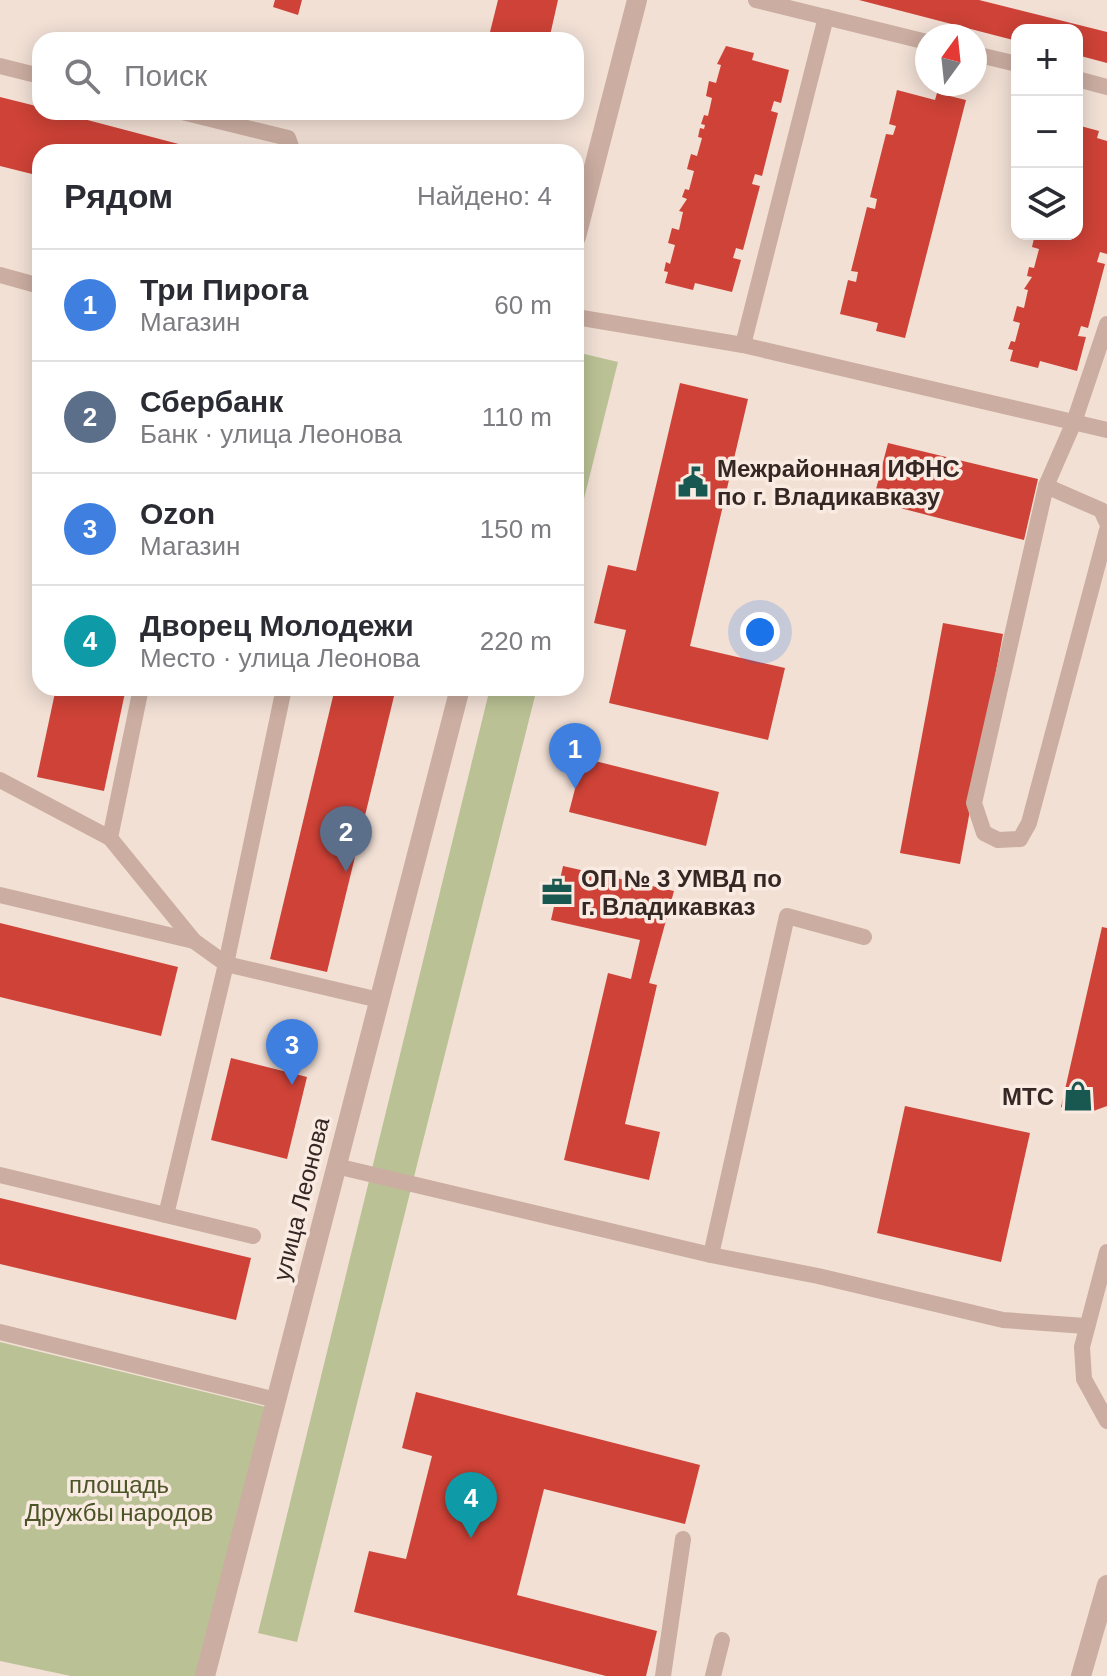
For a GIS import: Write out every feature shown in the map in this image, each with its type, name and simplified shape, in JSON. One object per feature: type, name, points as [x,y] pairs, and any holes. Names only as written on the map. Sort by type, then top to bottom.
[{"type":"street","points":[[584,206],[637,0]]},
{"type":"street","name":"улица Леонова","points":[[205,1676],[458,696]]},
{"type":"street","points":[[1081,1676],[1107,1585]]},
{"type":"lane","points":[[756,0],[915,39]]},
{"type":"lane","points":[[743,345],[826,17]]},
{"type":"lane","points":[[987,57],[1011,63]]},
{"type":"lane","points":[[0,66],[32,74]]},
{"type":"lane","points":[[1083,81],[1107,87]]},
{"type":"lane","points":[[215,120],[288,138],[290,144]]},
{"type":"lane","points":[[0,275],[32,284]]},
{"type":"lane","points":[[584,318],[743,345],[1107,430]]},
{"type":"lane","points":[[1107,324],[1074,422],[1046,486],[974,803],[984,833],[998,840],[1020,839],[1029,823],[1107,530]]},
{"type":"lane","points":[[1046,486],[1101,510],[1107,523]]},
{"type":"lane","points":[[110,838],[139,696]]},
{"type":"lane","points":[[166,1215],[226,964],[282,696]]},
{"type":"lane","points":[[0,780],[110,838],[194,941],[226,964],[379,1000]]},
{"type":"lane","points":[[0,895],[194,941]]},
{"type":"lane","points":[[711,1255],[787,916],[864,937]]},
{"type":"lane","points":[[336,1166],[1003,1320],[1085,1326]]},
{"type":"lane","points":[[0,1175],[253,1236]]},
{"type":"lane","points":[[1107,1252],[1085,1326],[1084,1379],[1107,1421]]},
{"type":"lane","points":[[0,1332],[276,1400]]},
{"type":"lane","points":[[663,1676],[683,1539]]},
{"type":"lane","points":[[713,1676],[722,1640]]},
{"type":"green space","points":[[584,354],[618,362],[584,499]]},
{"type":"green space","points":[[488,696],[535,696],[297,1642],[258,1633]]},
{"type":"green space","name":"площадь Дружбы народов","points":[[0,1342],[266,1407],[196,1676],[71,1676],[0,1661]]},
{"type":"building","points":[[275,0],[302,0],[298,15],[273,7]]},
{"type":"building","points":[[498,0],[558,0],[551,32],[490,32]]},
{"type":"building","points":[[859,0],[979,0],[1075,24],[1011,24],[1011,39],[987,33],[987,24],[951,24]]},
{"type":"building","points":[[1083,26],[1107,32],[1107,63],[1083,57]]},
{"type":"building","points":[[726,46],[754,53],[752,60],[789,70],[781,103],[774,101],[771,111],[778,113],[762,176],[755,174],[752,184],[760,186],[743,250],[736,248],[733,258],[741,260],[732,292],[695,283],[693,290],[665,283],[668,272],[664,271],[666,262],[670,264],[675,245],[668,243],[672,228],[679,230],[683,212],[679,211],[687,199],[682,197],[685,189],[689,190],[694,171],[687,169],[691,154],[697,156],[702,138],[698,137],[700,128],[704,129],[705,125],[701,124],[704,115],[708,116],[712,98],[706,96],[709,81],[716,83],[721,65],[717,64]]},
{"type":"building","points":[[897,90],[935,100],[936,96],[949,96],[966,100],[905,338],[876,331],[878,323],[840,314],[848,280],[856,282],[858,272],[851,271],[867,207],[875,209],[877,199],[870,197],[886,134],[893,135],[896,126],[889,124]]},
{"type":"building","points":[[0,97],[32,105],[32,120],[87,120],[179,144],[32,144],[32,174],[0,166]]},
{"type":"building","points":[[1083,127],[1099,131],[1097,138],[1107,141],[1107,254],[1100,252],[1097,262],[1105,264],[1088,328],[1081,326],[1078,336],[1086,337],[1077,371],[1040,361],[1038,368],[1010,361],[1013,350],[1008,349],[1011,341],[1015,342],[1020,323],[1013,321],[1017,306],[1024,308],[1028,290],[1024,289],[1032,277],[1027,276],[1029,267],[1034,268],[1039,249],[1032,247],[1034,240],[1083,240]]},
{"type":"building","name":"Межрайонная ИФНС по г. Владикавказу","points":[[680,383],[748,399],[690,646],[785,668],[768,740],[609,703],[626,630],[594,623],[608,565],[636,571]]},
{"type":"building","points":[[888,443],[1038,479],[1024,540],[873,501]]},
{"type":"building","points":[[943,623],[1003,634],[960,864],[900,853]]},
{"type":"building","points":[[54,696],[124,696],[104,791],[37,777]]},
{"type":"building","points":[[333,696],[394,696],[327,972],[270,959]]},
{"type":"building","points":[[583,758],[719,792],[706,846],[569,812]]},
{"type":"building","points":[[563,866],[674,891],[649,983],[657,985],[625,1124],[660,1132],[649,1180],[564,1160],[608,973],[631,979],[640,940],[551,920]]},
{"type":"building","points":[[0,923],[178,967],[161,1036],[0,997]]},
{"type":"building","points":[[1102,927],[1107,928],[1107,1106],[1088,1113],[1061,1107]]},
{"type":"building","points":[[231,1058],[307,1077],[287,1159],[211,1140]]},
{"type":"building","points":[[905,1106],[1030,1133],[1001,1262],[877,1233]]},
{"type":"building","points":[[0,1198],[251,1258],[236,1320],[0,1264]]},
{"type":"building","points":[[416,1392],[700,1465],[685,1524],[544,1489],[517,1595],[657,1631],[646,1676],[606,1676],[354,1612],[369,1551],[406,1559],[432,1456],[402,1448]]},
{"type":"place","name":"Межрайонная ИФНС по г. Владикавказу","points":[[693,482]]},
{"type":"place","name":"Три Пирога","points":[[575,789]]},
{"type":"place","name":"Сбербанк","points":[[346,872]]},
{"type":"place","name":"ОП № 3 УМВД по г. Владикавказ","points":[[557,892]]},
{"type":"place","name":"Ozon","points":[[292,1085]]},
{"type":"place","name":"МТС","points":[[1078,1096]]},
{"type":"place","name":"Дворец Молодежи","points":[[471,1538]]}]
